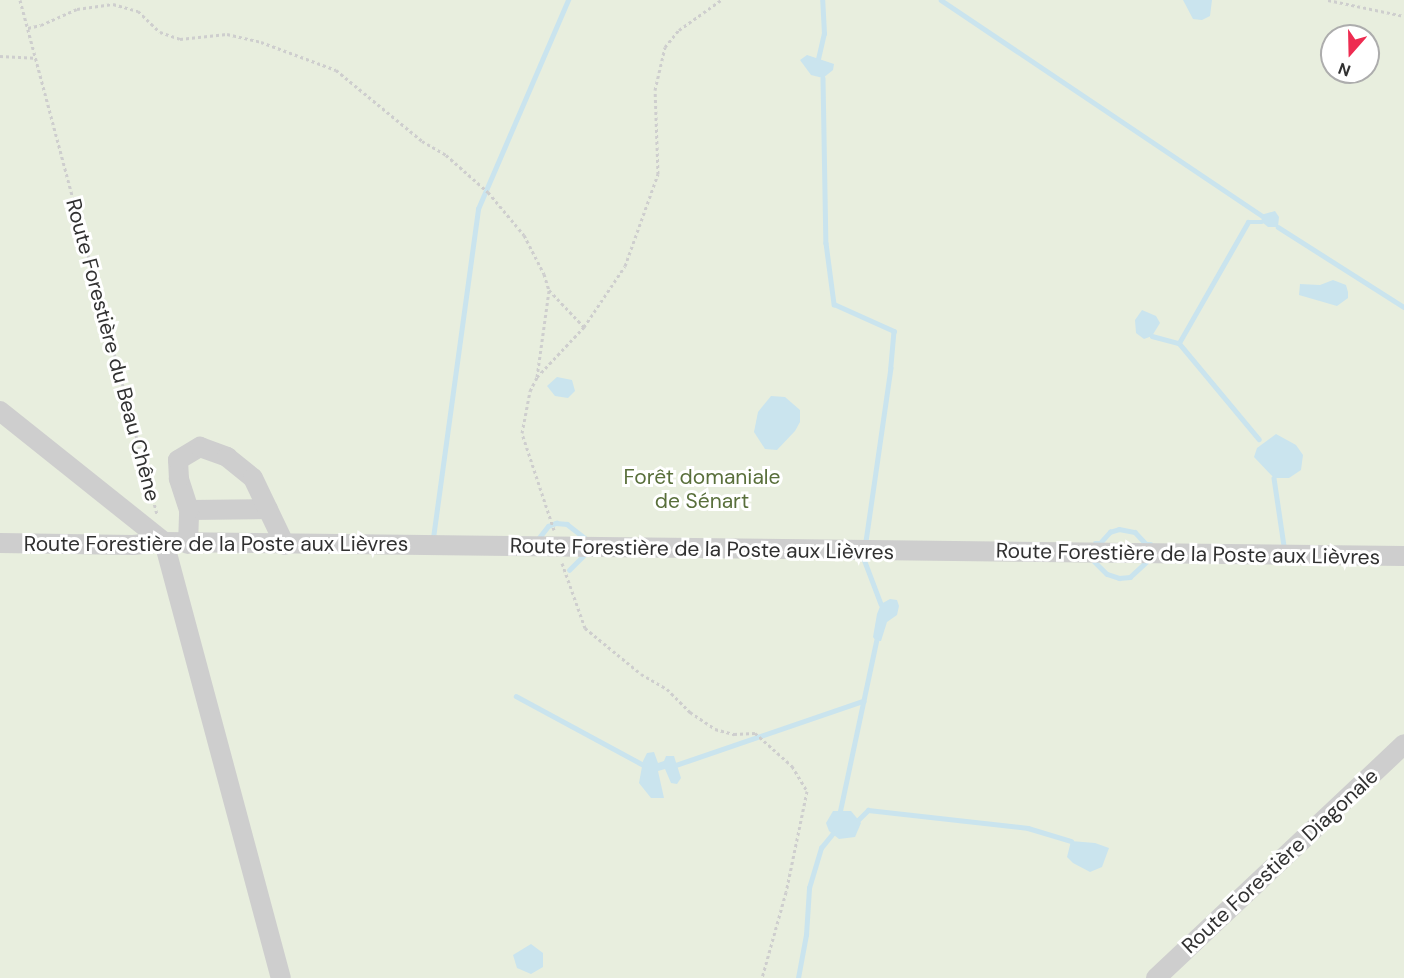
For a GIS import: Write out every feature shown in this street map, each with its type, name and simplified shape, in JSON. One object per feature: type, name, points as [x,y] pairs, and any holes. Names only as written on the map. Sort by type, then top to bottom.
[{"type":"street","points":[[0,411],[164,542],[281,978]]},
{"type":"street","points":[[188,544],[189,510],[179,479],[178,460],[200,447],[227,457],[253,478],[285,545]]},
{"type":"street","points":[[189,510],[268,509]]},
{"type":"street","name":"Route Forestière de la Poste aux Lièvres","points":[[0,543],[133,544],[164,542],[1404,556]]},
{"type":"street","name":"Route Forestière Diagonale","points":[[1156,978],[1404,744]]},
{"type":"path","name":"Route Forestière du Beau Chêne","points":[[20,0],[164,542]]},
{"type":"path","points":[[721,0],[679,30],[665,47],[655,90],[658,174],[625,266],[584,327],[537,377],[530,391],[522,434],[559,547],[563,572],[585,628],[641,674],[668,689],[690,712],[715,729],[734,734],[755,733],[792,766],[807,791],[786,892],[762,978]]},
{"type":"path","points":[[1328,0],[1404,16]]},
{"type":"path","points":[[28,28],[41,25],[76,9],[113,4],[138,11],[160,32],[180,39],[228,34],[261,42],[336,70],[422,141],[446,155],[482,190],[488,192],[524,235],[549,290],[584,327]]},
{"type":"path","points":[[0,56],[34,58]]},
{"type":"path","points":[[537,377],[549,290]]},
{"type":"green space","name":"Forêt domaniale de Sénart","points":[[0,0],[1404,0],[1404,978],[0,978]]},
{"type":"water","points":[[1183,0],[1212,0],[1210,16],[1202,20],[1193,19]]},
{"type":"water","points":[[807,55],[834,64],[833,70],[823,78],[811,75],[800,60]]},
{"type":"water","points":[[1275,211],[1279,217],[1278,227],[1268,227],[1262,222],[1261,215]]},
{"type":"water","points":[[1333,280],[1346,285],[1348,292],[1348,298],[1337,306],[1299,295],[1300,284],[1320,285]]},
{"type":"water","points":[[1142,310],[1156,316],[1160,323],[1152,336],[1144,339],[1136,333],[1135,320]]},
{"type":"water","points":[[557,377],[572,380],[575,391],[568,398],[555,396],[547,386]]},
{"type":"water","points":[[771,396],[785,397],[800,410],[800,422],[795,431],[777,450],[765,449],[754,432],[758,412]]},
{"type":"water","points":[[1276,434],[1296,445],[1303,455],[1301,470],[1289,478],[1274,478],[1254,457],[1257,448]]},
{"type":"water","points":[[890,599],[897,600],[899,606],[897,615],[887,622],[881,641],[876,641],[873,637],[877,614],[881,604]]},
{"type":"water","points":[[654,752],[658,763],[664,761],[666,756],[674,756],[681,778],[677,784],[671,783],[665,769],[658,771],[664,798],[651,798],[639,783],[643,761],[647,753]]},
{"type":"water","points":[[833,811],[851,811],[861,823],[855,837],[839,839],[829,831],[826,823]]},
{"type":"water","points":[[1071,841],[1095,843],[1109,848],[1102,867],[1090,872],[1073,863],[1067,857]]},
{"type":"water","points":[[531,944],[543,953],[543,967],[531,974],[517,968],[513,955]]},
{"type":"waterway","points":[[433,538],[478,209],[568,0]]},
{"type":"waterway","points":[[818,59],[824,34],[822,0]]},
{"type":"waterway","points":[[941,0],[1261,215]]},
{"type":"waterway","points":[[823,78],[826,243],[834,304],[894,331],[891,368],[866,541]]},
{"type":"waterway","points":[[1179,343],[1248,222],[1262,222]]},
{"type":"waterway","points":[[1278,227],[1404,307]]},
{"type":"waterway","points":[[1152,336],[1179,343],[1259,439]]},
{"type":"waterway","points":[[1274,478],[1284,546]]},
{"type":"waterway","points":[[538,539],[548,526],[556,523],[567,524],[586,539]]},
{"type":"waterway","points":[[1095,543],[1100,543],[1110,532],[1119,529],[1135,532],[1146,544],[1151,544]]},
{"type":"waterway","points":[[569,570],[584,555]]},
{"type":"waterway","points":[[864,559],[881,604]]},
{"type":"waterway","points":[[1094,561],[1107,574],[1119,578],[1130,577],[1146,562]]},
{"type":"waterway","points":[[840,811],[876,641]]},
{"type":"waterway","points":[[516,696],[642,764]]},
{"type":"waterway","points":[[676,765],[863,701]]},
{"type":"waterway","points":[[858,820],[868,810],[1028,828],[1071,841]]},
{"type":"waterway","points":[[798,978],[806,935],[809,888],[821,848],[833,833]]}]
